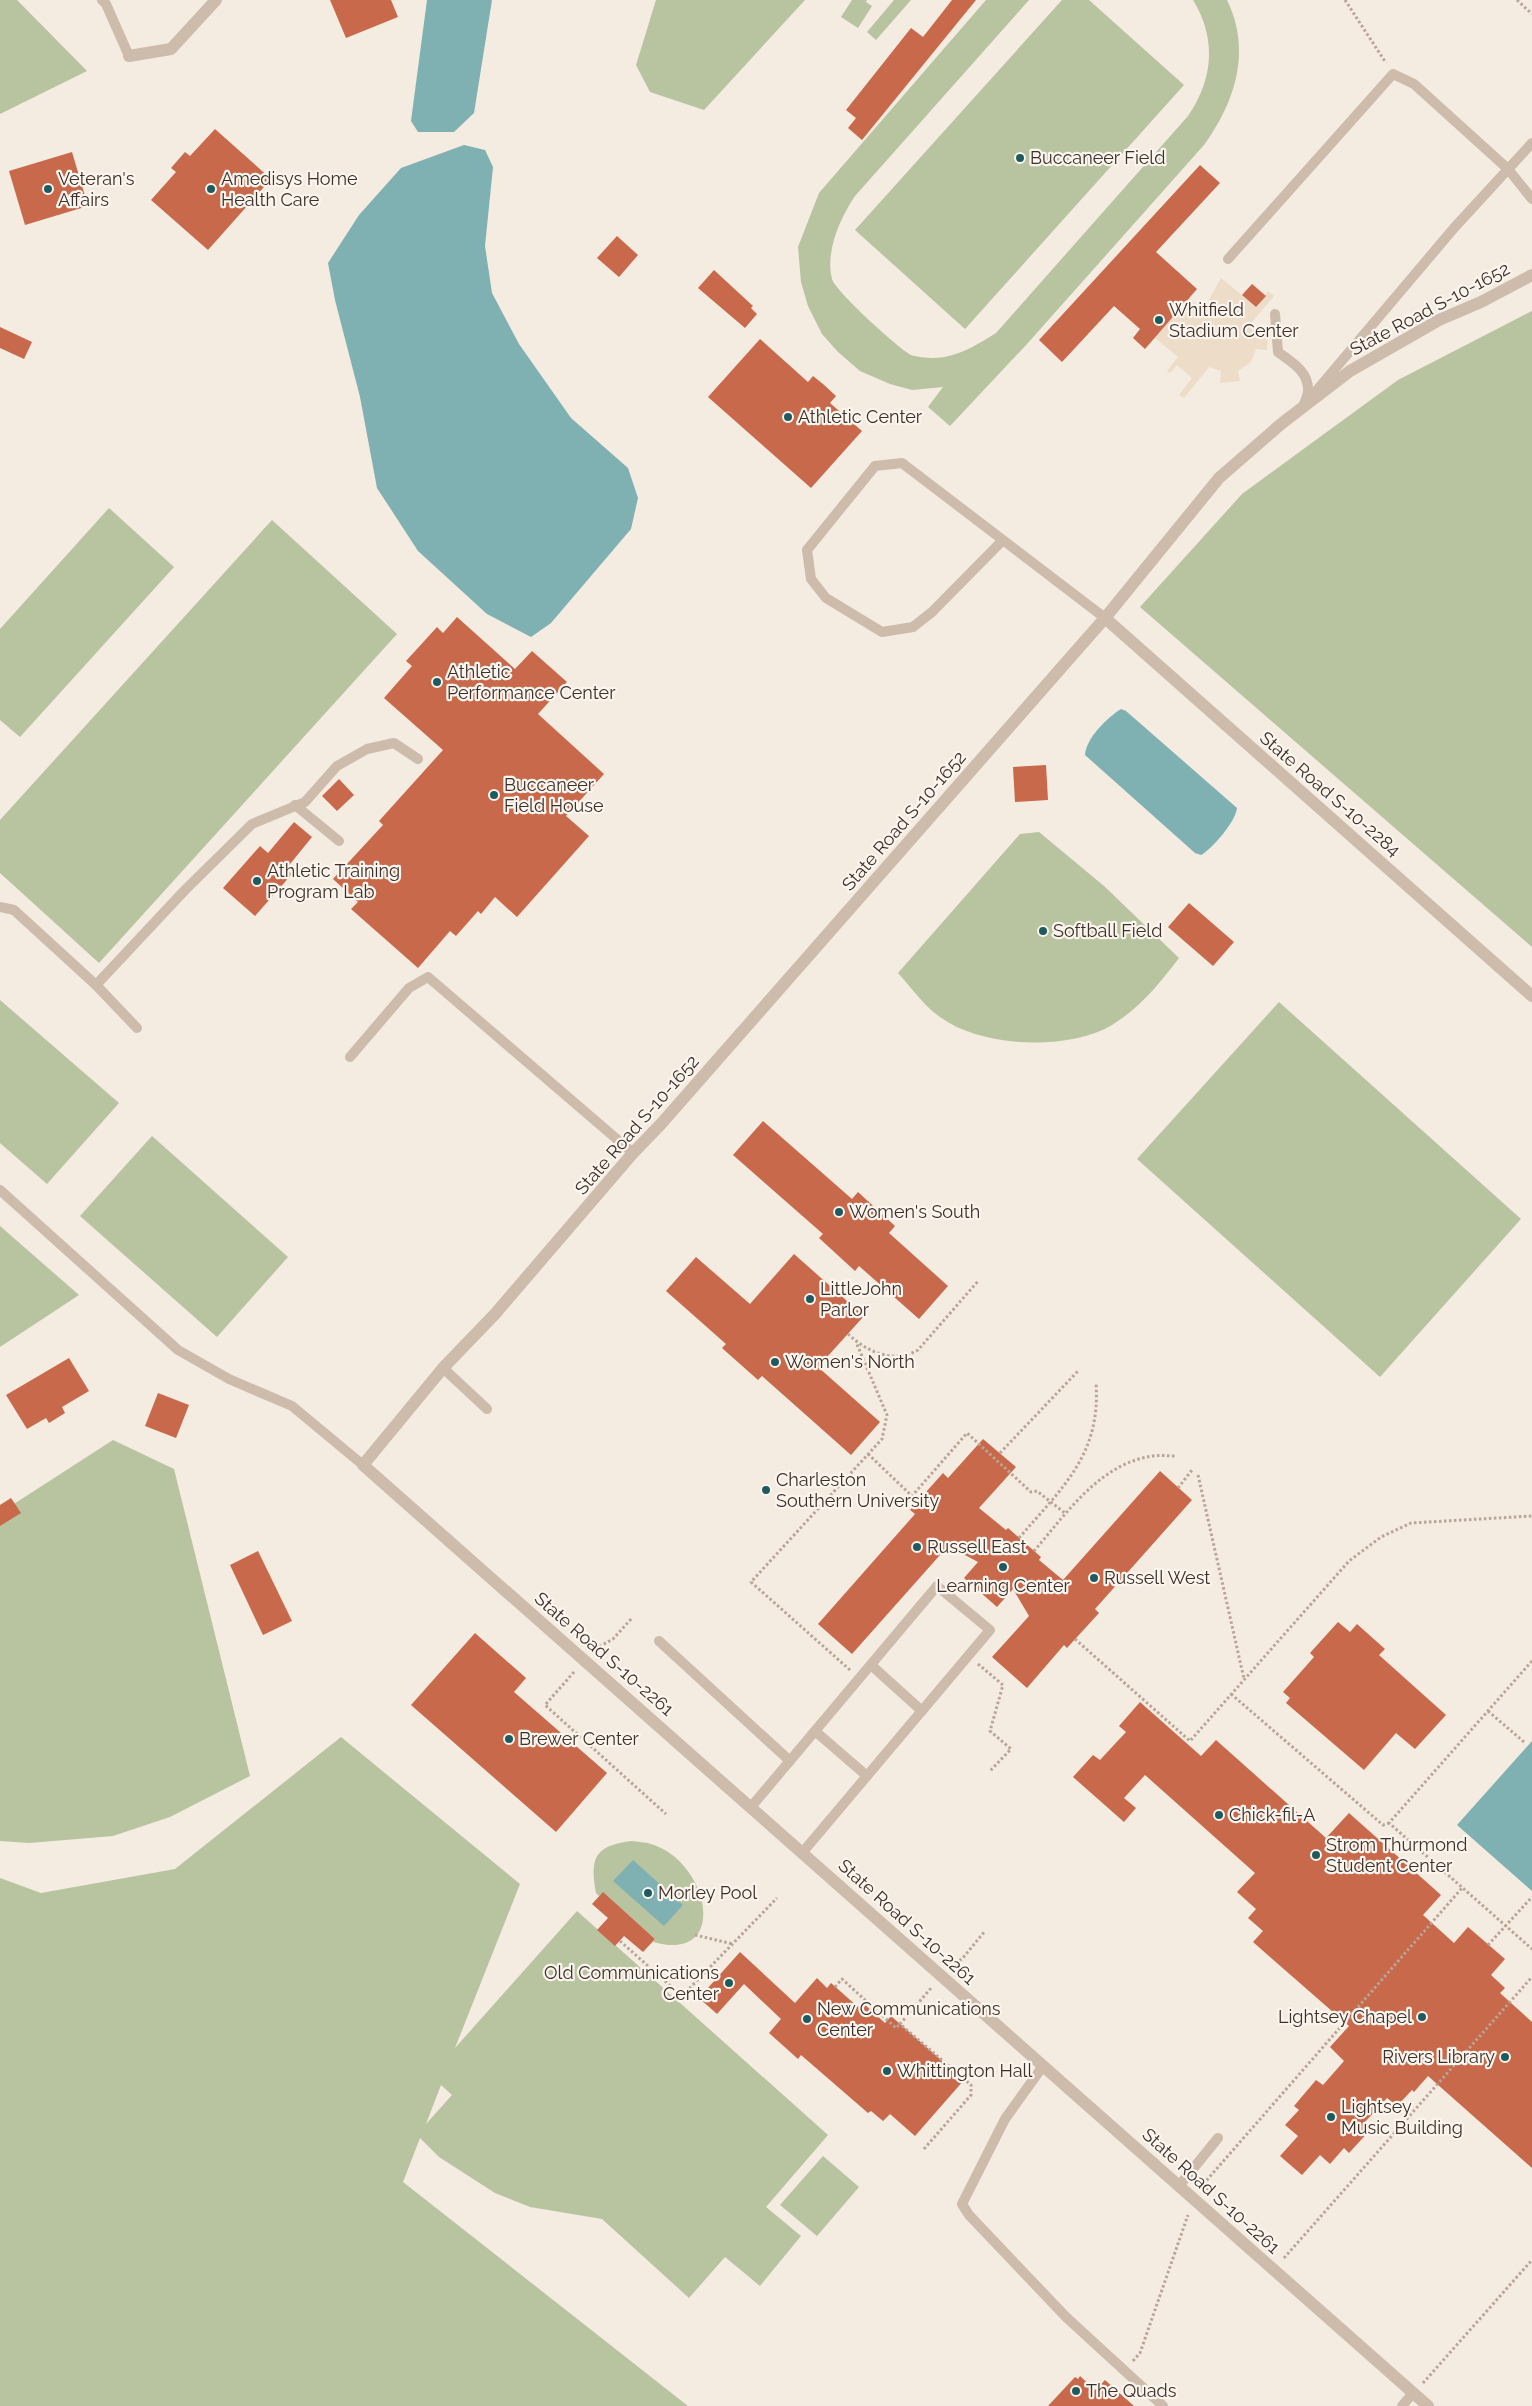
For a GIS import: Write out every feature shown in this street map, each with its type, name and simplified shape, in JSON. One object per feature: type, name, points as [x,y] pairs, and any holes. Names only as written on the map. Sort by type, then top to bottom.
[{"type":"street","points":[[128,56],[171,49],[216,0]]},
{"type":"street","name":"State Road S-10-1652","points":[[363,1465],[444,1368],[495,1314],[633,1153],[662,1124],[1104,618],[1219,478],[1302,408],[1350,371],[1439,320],[1489,298],[1532,275]]},
{"type":"street","name":"State Road S-10-2284","points":[[1104,618],[1532,996]]},
{"type":"street","name":"State Road S-10-2261","points":[[363,1465],[1428,2406]]},
{"type":"lane","points":[[102,0],[106,4],[128,56]]},
{"type":"lane","points":[[1228,259],[1393,74],[1414,84],[1508,170],[1532,199]]},
{"type":"lane","points":[[1302,408],[1454,228],[1532,143]]},
{"type":"lane","points":[[1275,314],[1278,352],[1301,369],[1306,380],[1308,391],[1302,408]]},
{"type":"lane","points":[[1002,541],[932,612],[913,627],[882,632],[826,598],[811,579],[807,550],[875,466],[902,463],[1104,618]]},
{"type":"lane","points":[[96,985],[185,890],[252,824],[305,802],[337,766],[367,749],[394,743],[418,760]]},
{"type":"lane","points":[[295,805],[340,841]]},
{"type":"lane","points":[[0,906],[14,910],[96,985],[137,1028]]},
{"type":"lane","points":[[350,1057],[409,988],[428,977],[633,1153]]},
{"type":"lane","points":[[0,1190],[178,1350],[229,1379],[292,1406],[363,1465]]},
{"type":"lane","points":[[444,1368],[487,1409]]},
{"type":"lane","points":[[751,1807],[937,1586],[990,1630],[802,1853]]},
{"type":"lane","points":[[659,1641],[790,1761]]},
{"type":"lane","points":[[871,1665],[922,1711]]},
{"type":"lane","points":[[815,1731],[867,1776]]},
{"type":"lane","points":[[1043,2066],[1005,2118],[962,2204],[969,2216],[1066,2317],[1163,2406]]},
{"type":"lane","points":[[1179,2186],[1218,2138]]},
{"type":"lane","points":[[1402,2406],[1414,2393]]},
{"type":"path","points":[[1345,0],[1393,74]]},
{"type":"path","points":[[1516,0],[1532,14]]},
{"type":"path","points":[[848,1334],[856,1342],[880,1355],[908,1356],[918,1350],[979,1280]]},
{"type":"path","points":[[856,1342],[887,1414],[882,1439],[751,1582],[859,1678]]},
{"type":"path","points":[[1000,1453],[1079,1370]]},
{"type":"path","points":[[1019,1538],[1072,1476],[1094,1431],[1097,1410],[1096,1384]]},
{"type":"path","points":[[868,1454],[912,1496],[967,1433],[1031,1492],[1037,1491],[1066,1514]]},
{"type":"path","points":[[1034,1551],[1089,1488],[1105,1476],[1153,1456],[1177,1456]]},
{"type":"path","points":[[1178,1488],[1192,1470]]},
{"type":"path","points":[[1198,1475],[1244,1680]]},
{"type":"path","points":[[1075,1639],[1190,1741],[1349,1561],[1381,1537],[1412,1523],[1532,1516]]},
{"type":"path","points":[[632,1618],[613,1639],[593,1651],[545,1705],[666,1814]]},
{"type":"path","points":[[968,1656],[1003,1685],[990,1731],[1011,1749],[990,1771]]},
{"type":"path","points":[[1231,1694],[1383,1825],[1389,1823],[1532,1661]]},
{"type":"path","points":[[1488,1711],[1524,1742]]},
{"type":"path","points":[[1389,1823],[1532,1949]]},
{"type":"path","points":[[1124,2370],[1140,2353],[1188,2215],[1208,2194],[1206,2181],[1462,1888]]},
{"type":"path","points":[[1488,1945],[1532,1897]]},
{"type":"path","points":[[620,1941],[676,1991],[686,1992],[777,1898]]},
{"type":"path","points":[[835,1987],[842,1979],[896,2028],[949,1967],[962,1958],[985,1931]]},
{"type":"path","points":[[695,1935],[734,1944]]},
{"type":"path","points":[[1273,2269],[1532,1978]]},
{"type":"path","points":[[900,2024],[971,2085],[971,2095],[924,2149]]},
{"type":"path","points":[[1414,2393],[1532,2260]]},
{"type":"green space","points":[[0,0],[17,0],[87,71],[0,114]]},
{"type":"green space","points":[[656,0],[805,0],[704,110],[650,92],[636,65]]},
{"type":"green space","points":[[852,0],[867,0],[866,2],[872,6],[858,28],[841,17]]},
{"type":"green space","points":[[894,0],[911,0],[876,40],[867,32]]},
{"type":"green space","points":[[986,0],[1029,0],[855,196],[839,225],[832,247],[830,269],[832,279],[836,285],[881,331],[911,355],[925,358],[950,356],[974,346],[996,333],[1188,116],[1203,88],[1209,59],[1209,44],[1206,30],[1193,0],[1227,0],[1238,38],[1239,57],[1231,94],[1215,129],[1204,145],[1027,344],[950,426],[928,407],[943,387],[912,390],[890,384],[860,371],[838,352],[822,334],[808,306],[801,282],[798,247],[819,193]]},
{"type":"green space","name":"Buccaneer Field","points":[[1062,0],[1089,0],[1184,85],[965,329],[855,230]]},
{"type":"green space","points":[[1532,311],[1532,947],[1140,607],[1242,494],[1398,380]]},
{"type":"green space","points":[[109,508],[174,567],[20,737],[0,720],[0,629]]},
{"type":"green space","points":[[272,520],[397,634],[99,963],[0,873],[0,820]]},
{"type":"green space","name":"Softball Field","points":[[1039,832],[1104,886],[1179,958],[1157,986],[1132,1011],[1112,1025],[1094,1033],[1072,1039],[1049,1042],[1001,1040],[978,1035],[958,1027],[934,1013],[898,973],[1020,834]]},
{"type":"green space","points":[[0,1000],[119,1103],[47,1184],[0,1143]]},
{"type":"green space","points":[[1279,1002],[1521,1219],[1380,1377],[1137,1159]]},
{"type":"green space","points":[[152,1136],[288,1257],[217,1337],[80,1216]]},
{"type":"green space","points":[[0,1226],[79,1295],[0,1347]]},
{"type":"green space","points":[[113,1440],[174,1469],[250,1776],[170,1817],[113,1836],[29,1843],[0,1841],[0,1513]]},
{"type":"green space","points":[[341,1737],[520,1884],[455,2048],[577,1911],[828,2135],[766,2207],[801,2236],[760,2286],[725,2257],[689,2298],[602,2219],[530,2207],[495,2193],[439,2157],[420,2138],[403,2182],[688,2406],[0,2406],[0,1878],[41,1893],[175,1869]],"holes":[[[441,2085],[452,2095],[426,2124]]]},
{"type":"green space","points":[[631,1841],[651,1844],[671,1854],[687,1870],[698,1888],[703,1908],[702,1925],[694,1938],[678,1945],[653,1942],[655,1939],[603,1893],[599,1896],[596,1893],[594,1871],[597,1856],[609,1846]]},
{"type":"green space","points":[[823,2156],[859,2187],[817,2236],[780,2205]]},
{"type":"shaded area","points":[[1221,278],[1256,307],[1268,291],[1274,296],[1251,323],[1257,332],[1268,331],[1267,350],[1256,349],[1251,362],[1238,371],[1240,381],[1220,383],[1221,371],[1209,367],[1184,398],[1179,395],[1192,378],[1177,365],[1170,373],[1167,371],[1178,357],[1154,337],[1189,298],[1203,310],[1211,301],[1209,300]]},
{"type":"water","points":[[427,0],[492,0],[474,113],[454,132],[418,132],[411,121]]},
{"type":"water","points":[[464,145],[485,150],[493,167],[485,246],[492,293],[519,344],[571,418],[628,468],[638,498],[631,529],[551,623],[531,637],[487,614],[418,551],[377,488],[360,397],[335,300],[328,263],[359,215],[401,168]]},
{"type":"water","points":[[1121,709],[1126,711],[1237,808],[1233,820],[1223,834],[1201,855],[1195,853],[1085,755],[1093,735]]},
{"type":"water","points":[[1532,1741],[1532,1891],[1457,1825]]},
{"type":"water","name":"Morley Pool","points":[[633,1860],[683,1905],[664,1926],[613,1881]]},
{"type":"building","points":[[330,0],[391,0],[398,17],[346,38]]},
{"type":"building","points":[[952,0],[976,0],[862,140],[848,128],[856,118],[846,110],[911,28],[923,37]]},
{"type":"building","name":"Amedisys Home Health Care","points":[[215,129],[271,179],[208,250],[151,200],[176,172],[171,168],[185,152],[190,156]]},
{"type":"building","name":"Veteran's Affairs","points":[[72,152],[88,206],[25,225],[9,171]]},
{"type":"building","points":[[1200,165],[1220,183],[1156,252],[1197,289],[1145,349],[1133,338],[1140,329],[1114,306],[1062,362],[1039,340]]},
{"type":"building","points":[[617,236],[638,255],[619,277],[597,258]]},
{"type":"building","points":[[714,270],[753,306],[751,308],[757,314],[745,328],[698,288]]},
{"type":"building","points":[[1252,284],[1266,296],[1256,307],[1242,295]]},
{"type":"building","points":[[0,327],[32,342],[24,359],[0,348]]},
{"type":"building","name":"Athletic Center","points":[[760,339],[808,382],[813,376],[823,384],[836,396],[830,403],[862,431],[811,488],[708,397]]},
{"type":"building","name":"Buccaneer Field House","points":[[457,617],[515,669],[532,651],[567,682],[538,714],[604,774],[566,816],[589,836],[517,917],[495,897],[481,914],[478,911],[456,936],[450,931],[418,968],[351,909],[358,902],[333,879],[383,825],[379,821],[443,750],[384,698],[412,666],[406,661],[437,627],[443,633]]},
{"type":"building","points":[[1046,765],[1048,800],[1015,802],[1013,767]]},
{"type":"building","points":[[339,779],[354,795],[337,811],[322,796]]},
{"type":"building","name":"Athletic Training Program Lab","points":[[294,822],[312,837],[286,869],[292,874],[255,916],[223,888],[260,846],[268,853]]},
{"type":"building","points":[[1189,903],[1234,942],[1213,966],[1168,927]]},
{"type":"building","name":"Women's South","points":[[763,1121],[852,1199],[858,1192],[895,1226],[889,1233],[948,1286],[919,1319],[859,1266],[855,1271],[819,1238],[823,1234],[733,1155]]},
{"type":"building","name":"Women's North","points":[[794,1254],[864,1316],[818,1367],[880,1422],[851,1455],[762,1376],[758,1380],[722,1348],[726,1344],[666,1291],[696,1257],[750,1304]]},
{"type":"building","points":[[69,1358],[89,1391],[62,1407],[65,1413],[49,1423],[46,1418],[27,1429],[6,1395]]},
{"type":"building","points":[[158,1393],[189,1405],[176,1438],[145,1426]]},
{"type":"building","points":[[983,1439],[1016,1467],[979,1508],[1006,1530],[1008,1528],[1041,1557],[1039,1560],[1063,1580],[1160,1471],[1192,1500],[1095,1609],[1099,1613],[1067,1648],[1064,1645],[1027,1688],[992,1657],[1029,1616],[1013,1589],[997,1607],[964,1578],[978,1562],[948,1546],[852,1654],[818,1624],[915,1514],[910,1510],[943,1473],[948,1478]]},
{"type":"building","points":[[11,1498],[21,1513],[0,1526],[0,1505]]},
{"type":"building","points":[[258,1551],[292,1621],[263,1635],[230,1565]]},
{"type":"building","points":[[1338,1622],[1350,1632],[1357,1624],[1385,1649],[1379,1655],[1446,1715],[1415,1749],[1396,1733],[1364,1770],[1286,1703],[1290,1698],[1283,1692],[1314,1657],[1310,1653]]},
{"type":"building","name":"Brewer Center","points":[[475,1633],[526,1678],[514,1692],[607,1773],[556,1832],[411,1705]]},
{"type":"building","points":[[1140,1702],[1201,1756],[1216,1740],[1326,1838],[1349,1813],[1441,1895],[1423,1915],[1454,1943],[1468,1927],[1505,1959],[1491,1975],[1505,1988],[1500,1993],[1532,2022],[1532,2168],[1428,2076],[1414,2092],[1412,2090],[1397,2106],[1387,2098],[1364,2123],[1371,2129],[1349,2153],[1344,2148],[1330,2164],[1320,2155],[1302,2175],[1280,2156],[1298,2136],[1285,2125],[1299,2110],[1294,2106],[1316,2080],[1323,2085],[1344,2061],[1330,2047],[1349,2026],[1253,1942],[1263,1931],[1248,1918],[1256,1909],[1237,1892],[1255,1873],[1145,1775],[1124,1798],[1136,1808],[1124,1822],[1073,1777],[1093,1755],[1100,1760],[1126,1732],[1119,1726]]},
{"type":"building","points":[[603,1892],[655,1939],[643,1952],[624,1936],[615,1946],[597,1930],[608,1918],[592,1904]]},
{"type":"building","name":"Whittington Hall","points":[[740,1952],[795,2003],[817,1978],[827,1988],[831,1983],[858,2007],[862,2002],[885,2023],[891,2016],[964,2080],[915,2136],[890,2114],[883,2121],[871,2111],[868,2113],[801,2055],[798,2059],[769,2033],[781,2019],[744,1984],[717,2014],[699,1998]]},
{"type":"building","name":"The Quads","points":[[1080,2376],[1095,2390],[1105,2380],[1134,2406],[1048,2406],[1075,2377],[1078,2379]]},
{"type":"place","name":"Buccaneer Field","points":[[1020,158]]},
{"type":"place","name":"Veteran's Affairs","points":[[48,189]]},
{"type":"place","name":"Amedisys Home Health Care","points":[[211,189]]},
{"type":"place","name":"Whitfield Stadium Center","points":[[1159,320]]},
{"type":"place","name":"Athletic Center","points":[[788,417]]},
{"type":"place","name":"Athletic Performance Center","points":[[437,682]]},
{"type":"place","name":"Buccaneer Field House","points":[[494,795]]},
{"type":"place","name":"Athletic Training Program Lab","points":[[257,881]]},
{"type":"place","name":"Softball Field","points":[[1043,931]]},
{"type":"place","name":"Women's South","points":[[839,1212]]},
{"type":"place","name":"LittleJohn Parlor","points":[[810,1299]]},
{"type":"place","name":"Women's North","points":[[775,1362]]},
{"type":"place","name":"Charleston Southern University","points":[[766,1490]]},
{"type":"place","name":"Russell East","points":[[917,1547]]},
{"type":"place","name":"Learning Center","points":[[1003,1567]]},
{"type":"place","name":"Russell West","points":[[1094,1578]]},
{"type":"place","name":"Brewer Center","points":[[509,1739]]},
{"type":"place","name":"Chick-fil-A","points":[[1219,1815]]},
{"type":"place","name":"Strom Thurmond Student Center","points":[[1316,1855]]},
{"type":"place","name":"Morley Pool","points":[[648,1893]]},
{"type":"place","name":"Old Communications Center","points":[[729,1983]]},
{"type":"place","name":"Lightsey Chapel","points":[[1422,2017]]},
{"type":"place","name":"New Communications Center","points":[[807,2019]]},
{"type":"place","name":"Rivers Library","points":[[1505,2057]]},
{"type":"place","name":"Whittington Hall","points":[[887,2071]]},
{"type":"place","name":"Lightsey Music Building","points":[[1331,2117]]},
{"type":"place","name":"The Quads","points":[[1076,2391]]}]
